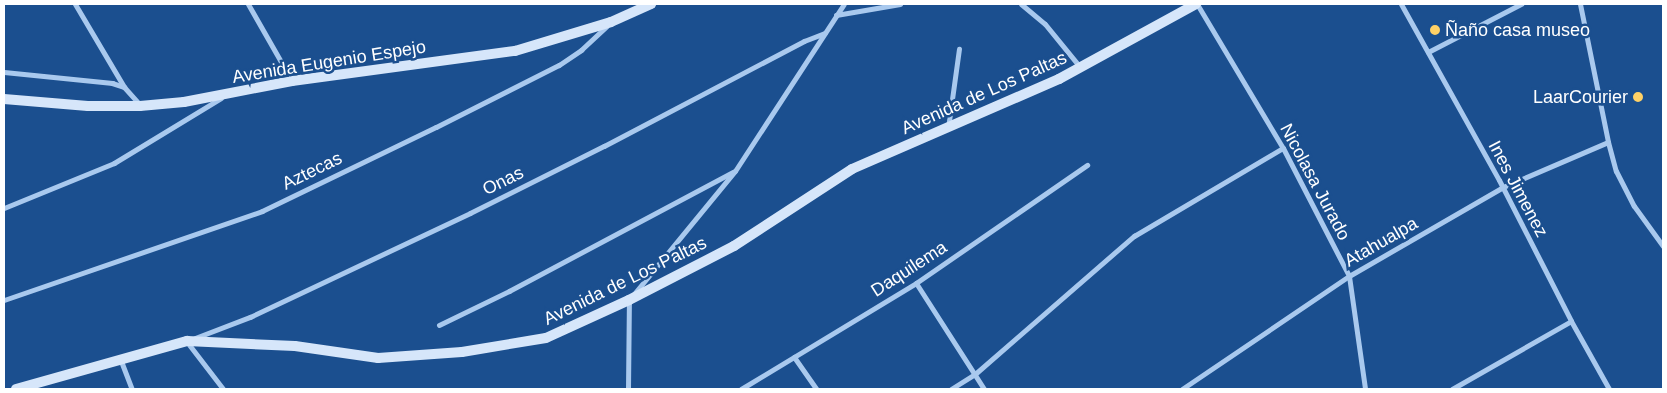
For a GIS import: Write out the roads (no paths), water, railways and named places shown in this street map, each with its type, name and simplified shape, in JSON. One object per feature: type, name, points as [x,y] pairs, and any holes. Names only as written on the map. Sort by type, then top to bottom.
[{"type":"main road","name":"Avenida Eugenio Espejo","points":[[4,98],[88,106],[140,106],[184,102],[292,81],[515,51],[611,22],[651,4]]},
{"type":"main road","name":"Avenida de Los Paltas","points":[[16,389],[122,361],[187,341],[286,345],[378,358],[462,352],[546,338],[629,300],[734,246],[852,169],[1059,79],[1196,4]]},
{"type":"street","points":[[75,4],[124,87],[140,106]]},
{"type":"street","points":[[248,4],[292,81]]},
{"type":"street","points":[[625,15],[636,4]]},
{"type":"street","points":[[628,389],[629,300],[735,171],[844,4]]},
{"type":"street","points":[[836,15],[900,4]]},
{"type":"street","points":[[1020,4],[1045,24],[1080,67]]},
{"type":"street","name":"Nicolasa Jurado","points":[[1196,4],[1283,148],[1349,276],[1365,389]]},
{"type":"street","name":"Ines Jimenez","points":[[1401,4],[1503,187],[1571,321],[1609,389]]},
{"type":"street","points":[[1428,52],[1521,4]]},
{"type":"street","points":[[1580,4],[1608,142],[1616,170],[1634,206],[1663,246]]},
{"type":"street","name":"Aztecas","points":[[4,300],[262,211],[559,65],[581,50],[611,22]]},
{"type":"street","name":"Onas","points":[[187,341],[250,317],[470,213],[604,146],[804,41],[825,33]]},
{"type":"street","points":[[948,128],[959,49]]},
{"type":"street","points":[[4,72],[98,80],[124,87]]},
{"type":"street","points":[[4,208],[114,162],[228,94]]},
{"type":"street","name":"Atahualpa","points":[[1182,389],[1349,276],[1503,187],[1608,142]]},
{"type":"street","points":[[951,389],[975,374],[1134,236],[1283,148]]},
{"type":"street","name":"Daquilema","points":[[741,389],[916,283],[1087,166]]},
{"type":"street","points":[[439,325],[508,291],[735,171]]},
{"type":"street","points":[[916,283],[984,389]]},
{"type":"street","points":[[1452,389],[1571,321]]},
{"type":"street","points":[[187,341],[223,389]]},
{"type":"street","points":[[794,358],[816,389]]},
{"type":"street","points":[[122,361],[132,389]]},
{"type":"place","name":"Ñaño casa museo","points":[[1435,30]]},
{"type":"place","name":"LaarCourier","points":[[1638,97]]}]
